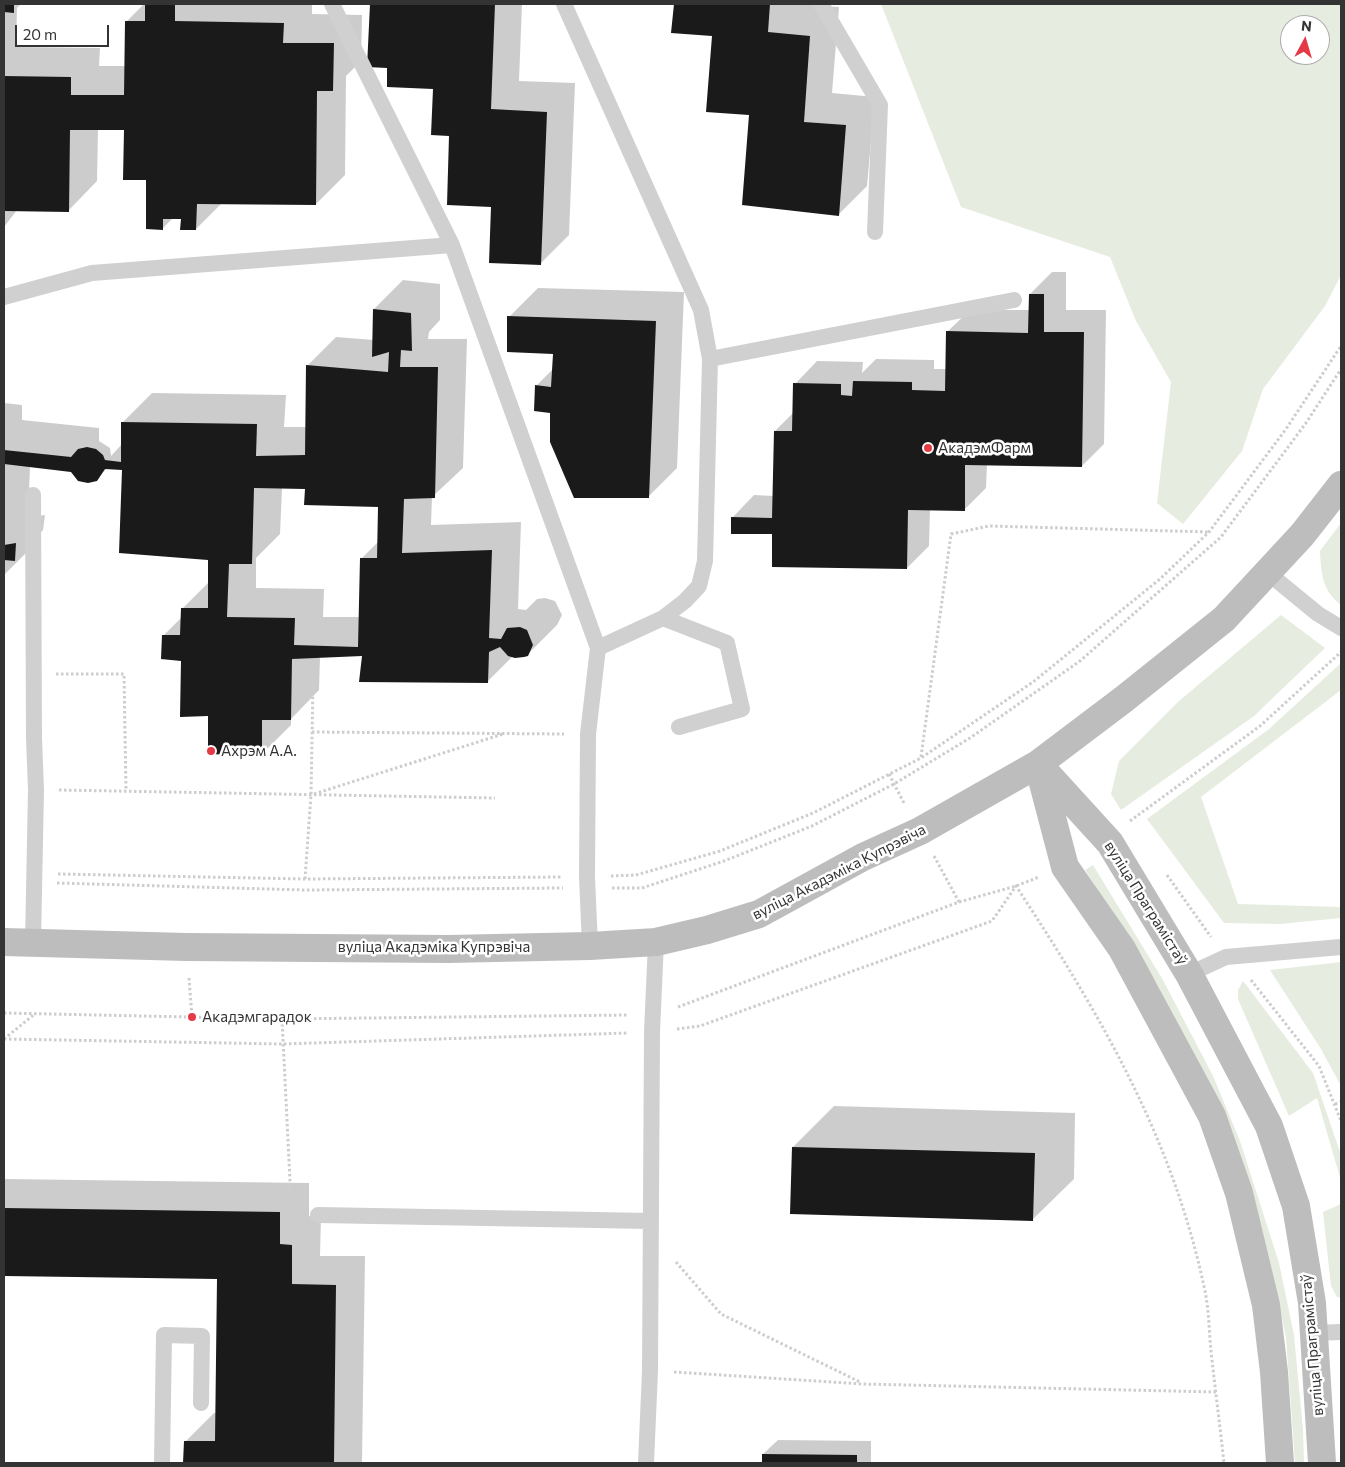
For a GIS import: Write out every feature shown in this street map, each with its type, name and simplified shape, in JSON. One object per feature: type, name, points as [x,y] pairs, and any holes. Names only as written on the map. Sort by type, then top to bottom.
[{"type":"main road","name":"вуліца Акадэміка Купрэвіча","points":[[4,942],[186,947],[448,949],[590,946],[656,942],[707,930],[759,914],[863,857],[920,831],[1038,764],[1124,699],[1224,619],[1268,574],[1341,485]]},
{"type":"main road","name":"вуліца Праграмістаў","points":[[1038,764],[1110,843],[1190,974],[1269,1126],[1296,1206],[1312,1303],[1322,1463]]},
{"type":"main road","points":[[1038,764],[1065,867],[1122,950],[1212,1116],[1239,1193],[1266,1305],[1274,1372],[1280,1463]]},
{"type":"lane","points":[[332,4],[452,245],[598,648],[588,734],[587,882],[590,946]]},
{"type":"lane","points":[[564,4],[701,310],[710,359],[705,561],[699,586],[664,618],[598,648]]},
{"type":"lane","points":[[821,4],[880,105],[876,232]]},
{"type":"lane","points":[[4,297],[92,273],[452,245]]},
{"type":"lane","points":[[710,359],[1014,300]]},
{"type":"lane","points":[[33,495],[33,674],[36,790],[36,874],[33,942]]},
{"type":"lane","points":[[1268,574],[1318,614],[1341,628]]},
{"type":"lane","points":[[664,618],[728,643],[742,709],[679,727]]},
{"type":"lane","points":[[646,1463],[650,1371],[652,1032],[656,942]]},
{"type":"lane","points":[[1190,974],[1226,957],[1341,947]]},
{"type":"lane","points":[[318,1214],[651,1221]]},
{"type":"lane","points":[[1313,1333],[1341,1332]]},
{"type":"lane","points":[[162,1463],[164,1335],[202,1336],[201,1403]]},
{"type":"path","points":[[36,874],[60,885],[304,890],[587,882],[636,876],[720,851],[813,813],[921,758],[1033,682],[1107,624],[1160,579],[1209,532],[1286,429],[1341,346]]},
{"type":"path","points":[[36,874],[587,882],[642,888],[724,861],[828,818],[894,784],[970,738],[1080,661],[1221,537],[1306,423],[1341,369]]},
{"type":"path","points":[[921,758],[951,534],[988,526],[1209,532]]},
{"type":"path","points":[[1110,843],[1129,822],[1260,726],[1341,651]]},
{"type":"path","points":[[33,674],[124,674],[126,792]]},
{"type":"path","points":[[305,879],[311,795],[313,682]]},
{"type":"path","points":[[312,732],[588,734]]},
{"type":"path","points":[[311,795],[508,733]]},
{"type":"path","points":[[36,790],[495,798]]},
{"type":"path","points":[[4,1012],[282,1019],[654,1015],[741,985],[959,902],[1016,886],[1065,867]]},
{"type":"path","points":[[4,1039],[282,1044],[652,1032],[700,1026],[992,921],[1016,886]]},
{"type":"path","points":[[1016,886],[1089,1001],[1114,1046],[1139,1093],[1177,1188],[1205,1292],[1224,1463]]},
{"type":"path","points":[[186,947],[192,1017]]},
{"type":"path","points":[[4,1039],[36,1012]]},
{"type":"path","points":[[282,1019],[291,1201],[318,1214]]},
{"type":"path","points":[[1335,1104],[1341,1102]]},
{"type":"path","points":[[651,1221],[677,1263],[721,1314],[863,1384]]},
{"type":"path","points":[[650,1371],[863,1384],[1216,1392]]},
{"type":"shaded area","points":[[881,4],[1341,4],[1341,275],[1325,306],[1263,389],[1242,451],[1183,524],[1157,503],[1171,382],[1136,321],[1110,257],[961,207]]},
{"type":"shaded area","points":[[1341,523],[1341,605],[1326,587],[1322,574],[1320,551]]},
{"type":"shaded area","points":[[1281,615],[1325,648],[1254,716],[1121,810],[1111,794],[1119,761],[1179,701]]},
{"type":"shaded area","points":[[1341,663],[1341,690],[1201,797],[1238,904],[1341,907],[1341,918],[1280,924],[1224,923],[1147,819],[1269,729]]},
{"type":"shaded area","points":[[1093,865],[1163,980],[1213,1076],[1240,1141],[1279,1263],[1294,1335],[1303,1430],[1304,1463],[1295,1463],[1286,1337],[1270,1266],[1207,1080],[1157,984],[1085,870]]},
{"type":"shaded area","points":[[1341,962],[1341,1086],[1321,1049],[1270,970]]},
{"type":"shaded area","points":[[1243,981],[1313,1073],[1341,1155],[1341,1181],[1317,1098],[1289,1116],[1238,999],[1238,990]]},
{"type":"shaded area","points":[[1341,1204],[1341,1298],[1337,1297],[1331,1286],[1323,1212]]},
{"type":"building","points":[[4,4],[14,4],[14,13],[4,12]]},
{"type":"building","points":[[145,4],[175,4],[175,21],[284,23],[283,43],[334,43],[333,91],[317,91],[316,205],[197,204],[196,230],[180,230],[181,219],[163,219],[163,230],[146,229],[146,180],[123,180],[124,130],[70,130],[69,212],[4,211],[4,76],[71,77],[71,95],[124,95],[125,21],[145,21]]},
{"type":"building","points":[[370,4],[495,4],[491,109],[547,112],[541,265],[489,263],[491,207],[447,205],[449,136],[431,135],[433,89],[387,87],[387,68],[367,67]]},
{"type":"building","points":[[674,4],[770,4],[768,32],[810,36],[804,122],[846,125],[839,216],[742,205],[749,115],[706,112],[712,36],[671,33]]},
{"type":"building","name":"АкадэмФарм","points":[[1029,294],[1044,294],[1044,332],[1084,332],[1082,467],[965,465],[965,511],[908,510],[907,569],[772,567],[772,534],[731,534],[731,517],[772,518],[774,431],[792,431],[793,383],[841,384],[841,395],[852,396],[853,381],[912,382],[912,390],[945,391],[946,331],[1028,333]]},
{"type":"building","points":[[373,309],[411,313],[412,351],[401,350],[400,367],[438,367],[435,498],[404,499],[402,553],[492,550],[489,638],[501,639],[507,628],[520,627],[527,630],[533,645],[528,656],[524,657],[515,658],[508,656],[500,647],[489,652],[488,683],[359,682],[362,656],[292,659],[291,720],[262,720],[262,756],[208,754],[208,716],[180,717],[181,661],[161,659],[162,635],[180,635],[181,608],[208,608],[208,560],[119,553],[122,470],[105,469],[97,481],[88,483],[78,481],[71,472],[4,464],[4,450],[71,457],[78,449],[87,447],[96,449],[103,455],[105,460],[121,462],[121,422],[257,424],[256,456],[305,455],[306,365],[388,372],[389,352],[372,357]],"holes":[[[254,488],[305,489],[304,505],[378,507],[377,558],[360,558],[358,647],[294,645],[295,618],[227,617],[229,564],[252,564]]]},
{"type":"building","points":[[507,316],[656,321],[649,498],[574,498],[550,442],[550,413],[534,411],[535,385],[551,387],[553,354],[507,352]]},
{"type":"building","points":[[16,543],[15,561],[4,560],[4,545]]},
{"type":"building","points":[[792,1147],[1035,1153],[1033,1221],[790,1214]]},
{"type":"building","points":[[4,1208],[280,1212],[280,1244],[292,1245],[292,1284],[336,1285],[334,1463],[183,1463],[184,1441],[215,1441],[217,1279],[4,1276]]},
{"type":"building","points":[[762,1454],[857,1455],[857,1463],[762,1463]]},
{"type":"place","name":"АкадэмФарм","points":[[928,448]]},
{"type":"place","name":"Ахрэм А.А.","points":[[211,751]]},
{"type":"place","name":"Акадэмгарадок","points":[[192,1017]]}]
